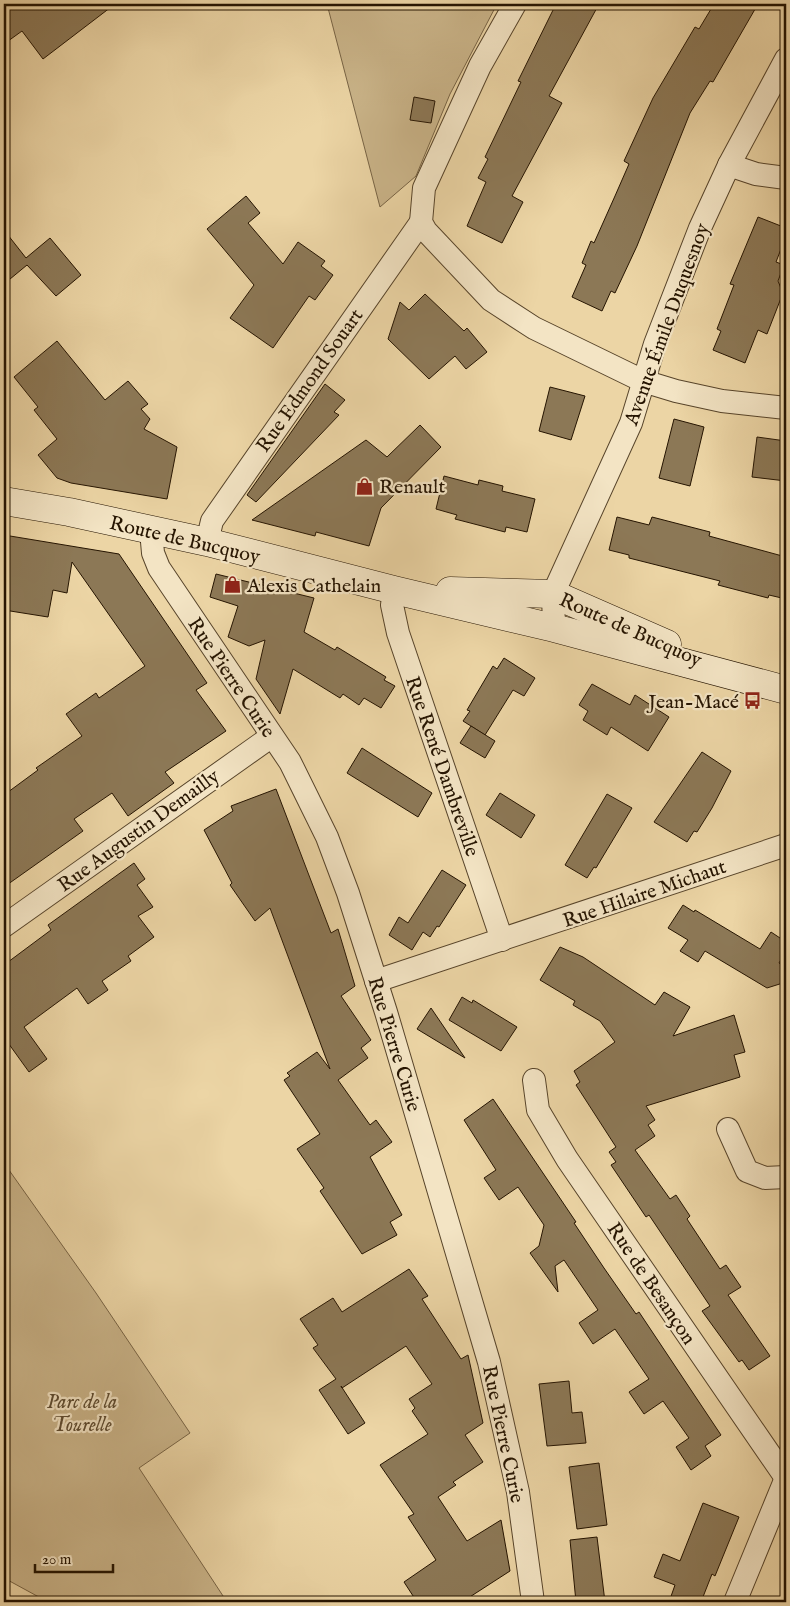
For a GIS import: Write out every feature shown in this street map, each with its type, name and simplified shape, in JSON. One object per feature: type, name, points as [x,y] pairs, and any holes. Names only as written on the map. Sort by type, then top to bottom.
[{"type":"main road","name":"Route de Bucquoy","points":[[4,502],[207,542],[394,590],[554,628],[786,690]]},
{"type":"main road","name":"Route de Bucquoy","points":[[394,590],[553,594],[746,680]]},
{"type":"street","name":"Rue Edmond Souart","points":[[207,542],[212,521],[421,222],[424,188],[442,145],[487,52],[515,4]]},
{"type":"street","name":"Avenue Émile Duquesnoy","points":[[553,594],[631,423],[643,381],[700,228],[729,165],[786,59]]},
{"type":"street","points":[[729,165],[756,174],[786,178]]},
{"type":"street","points":[[421,222],[454,263],[491,300],[534,328],[643,381],[676,391],[722,401],[786,408]]},
{"type":"street","name":"Rue Pierre Curie","points":[[151,530],[153,553],[158,568],[299,779],[327,837],[348,893],[489,1362],[518,1492],[533,1602]]},
{"type":"street","name":"Rue René Dambreville","points":[[394,590],[392,605],[398,633],[502,940]]},
{"type":"street","points":[[483,611],[503,608],[528,610],[553,594]]},
{"type":"street","points":[[553,594],[554,628]]},
{"type":"street","name":"Rue Augustin Demailly","points":[[4,926],[272,736]]},
{"type":"street","name":"Rue Hilaire Michaut","points":[[376,981],[786,845]]},
{"type":"street","name":"Rue de Besançon","points":[[534,1080],[538,1110],[567,1158],[786,1478]]},
{"type":"street","points":[[728,1128],[748,1171],[765,1178],[786,1177]]},
{"type":"street","points":[[734,1602],[786,1478]]},
{"type":"green space","points":[[327,4],[497,4],[450,94],[416,176],[380,207]]},
{"type":"green space","name":"Parc de la Tourelle","points":[[4,1163],[96,1293],[190,1433],[139,1468],[227,1602],[48,1602],[4,1578]]},
{"type":"building","points":[[4,4],[115,4],[43,59],[22,31],[4,44]]},
{"type":"building","points":[[556,4],[599,4],[549,96],[562,103],[512,196],[523,202],[502,243],[467,226],[486,182],[478,178],[488,159],[485,157],[521,82],[518,81]]},
{"type":"building","points":[[714,4],[758,4],[713,82],[710,81],[690,113],[637,246],[615,293],[611,291],[602,311],[572,297],[586,265],[582,263],[591,241],[594,243],[629,164],[624,161],[653,98],[695,27],[699,29]]},
{"type":"building","points":[[414,97],[435,101],[431,123],[410,120]]},
{"type":"building","points":[[246,196],[260,213],[248,223],[283,264],[298,242],[325,261],[321,266],[333,275],[315,300],[309,296],[273,348],[230,318],[254,285],[207,229]]},
{"type":"building","points":[[758,217],[786,228],[786,236],[776,262],[784,265],[778,281],[783,293],[767,334],[758,330],[745,363],[713,350],[721,331],[717,329],[734,285],[730,284]]},
{"type":"building","points":[[4,230],[26,258],[50,238],[81,275],[56,296],[27,265],[4,284]]},
{"type":"building","points":[[425,294],[464,331],[467,328],[487,352],[466,369],[455,356],[429,379],[388,339],[400,302],[409,310]]},
{"type":"building","points":[[57,341],[105,400],[128,381],[148,404],[141,409],[150,419],[144,429],[177,447],[167,499],[71,483],[57,478],[38,455],[57,439],[34,410],[38,407],[14,377]]},
{"type":"building","points":[[325,384],[345,400],[334,412],[339,415],[256,502],[247,495]]},
{"type":"building","points":[[550,387],[585,396],[571,440],[539,431]]},
{"type":"building","points":[[674,419],[704,427],[690,486],[659,478]]},
{"type":"building","name":"Renault","points":[[420,425],[441,447],[381,508],[369,546],[316,532],[315,536],[252,520],[366,440],[387,457]]},
{"type":"building","points":[[757,437],[786,441],[786,481],[752,477]]},
{"type":"building","points":[[444,476],[478,485],[479,480],[503,486],[502,491],[535,499],[527,532],[506,527],[505,532],[455,519],[457,515],[436,509]]},
{"type":"building","points":[[617,517],[649,525],[652,517],[710,532],[709,536],[786,557],[786,599],[769,595],[768,598],[718,585],[720,581],[629,558],[629,555],[609,550]]},
{"type":"building","points":[[4,535],[119,554],[207,683],[196,690],[226,731],[165,772],[174,783],[128,816],[112,793],[74,819],[83,831],[4,887],[4,795],[38,770],[36,768],[82,736],[66,714],[96,693],[99,698],[145,666],[72,562],[67,593],[53,590],[48,617],[4,610]]},
{"type":"building","points":[[216,574],[314,598],[304,632],[335,650],[337,647],[386,677],[384,680],[395,686],[381,708],[364,698],[359,705],[343,694],[340,698],[293,669],[280,714],[256,679],[265,640],[249,646],[228,637],[238,606],[210,597]]},
{"type":"building","points":[[504,658],[535,678],[524,696],[513,690],[485,735],[463,721],[470,711],[467,710],[493,666],[497,669]]},
{"type":"building","points":[[592,684],[630,705],[635,695],[669,717],[648,751],[611,727],[607,735],[583,720],[588,711],[579,705]]},
{"type":"building","points":[[471,726],[495,741],[485,758],[460,743]]},
{"type":"building","points":[[362,748],[432,793],[418,817],[347,773]]},
{"type":"building","points":[[702,752],[731,771],[712,808],[697,832],[694,831],[687,842],[654,822]]},
{"type":"building","points":[[276,789],[331,933],[338,929],[355,986],[341,996],[371,1040],[361,1048],[368,1058],[338,1080],[370,1125],[376,1120],[392,1142],[370,1157],[402,1215],[390,1222],[397,1235],[362,1254],[320,1191],[324,1188],[297,1149],[320,1134],[284,1080],[290,1076],[287,1073],[317,1052],[330,1069],[270,908],[255,921],[230,885],[232,883],[204,830],[233,811],[231,806]]},
{"type":"building","points":[[500,793],[535,815],[521,838],[486,815]]},
{"type":"building","points":[[607,794],[632,808],[596,868],[594,867],[587,878],[565,865]]},
{"type":"building","points":[[134,863],[145,879],[137,885],[153,907],[138,916],[154,937],[128,956],[131,961],[102,981],[108,990],[88,1004],[77,988],[24,1027],[47,1059],[29,1072],[6,1040],[4,1042],[4,965],[51,930],[48,925]]},
{"type":"building","points":[[442,870],[466,885],[439,927],[437,926],[430,937],[423,932],[412,950],[389,935],[399,917],[408,923]]},
{"type":"building","points":[[683,905],[694,912],[695,910],[760,949],[771,932],[786,942],[786,951],[779,963],[786,968],[786,982],[767,988],[705,951],[698,962],[680,951],[688,940],[668,928]]},
{"type":"building","points":[[560,947],[583,957],[655,1005],[664,992],[690,1007],[673,1036],[734,1015],[745,1052],[734,1055],[740,1077],[646,1106],[655,1120],[648,1125],[655,1136],[635,1150],[670,1199],[676,1195],[690,1216],[687,1219],[720,1269],[726,1265],[741,1287],[728,1295],[770,1356],[749,1370],[742,1360],[739,1362],[702,1311],[710,1306],[649,1215],[646,1217],[611,1165],[616,1162],[609,1152],[616,1147],[576,1085],[580,1082],[574,1071],[615,1042],[600,1021],[573,1005],[575,1001],[540,980]]},
{"type":"building","points":[[462,997],[472,1003],[473,1000],[517,1027],[501,1051],[449,1020]]},
{"type":"building","points":[[431,1008],[465,1058],[417,1029]]},
{"type":"building","points":[[493,1099],[576,1222],[574,1223],[604,1268],[636,1314],[639,1312],[721,1435],[705,1446],[711,1456],[691,1470],[676,1447],[689,1438],[663,1401],[644,1414],[629,1392],[649,1379],[615,1329],[593,1344],[579,1323],[598,1310],[564,1260],[555,1266],[558,1292],[530,1253],[539,1246],[544,1225],[518,1187],[499,1200],[484,1178],[496,1170],[464,1120]]},
{"type":"building","points":[[409,1269],[428,1296],[422,1299],[461,1359],[468,1355],[483,1423],[465,1435],[483,1462],[453,1482],[456,1485],[438,1497],[467,1541],[501,1520],[510,1571],[462,1602],[417,1602],[404,1582],[436,1560],[408,1517],[414,1514],[380,1465],[428,1434],[412,1411],[415,1408],[409,1399],[432,1384],[406,1346],[342,1388],[365,1423],[348,1434],[319,1390],[336,1379],[313,1348],[318,1345],[300,1319],[333,1298],[342,1312]]},
{"type":"building","points":[[569,1381],[572,1413],[582,1412],[586,1443],[547,1446],[539,1384]]},
{"type":"building","points":[[599,1463],[607,1525],[577,1529],[569,1467]]},
{"type":"building","points":[[703,1503],[739,1517],[715,1576],[712,1574],[701,1602],[669,1602],[675,1585],[654,1577],[663,1554],[680,1561]]},
{"type":"building","points":[[597,1537],[605,1602],[576,1602],[570,1540]]},
{"type":"place","name":"Renault","points":[[365,486]]},
{"type":"place","name":"Alexis Cathelain","points":[[233,585]]},
{"type":"place","name":"Jean-Macé","points":[[753,701]]}]
